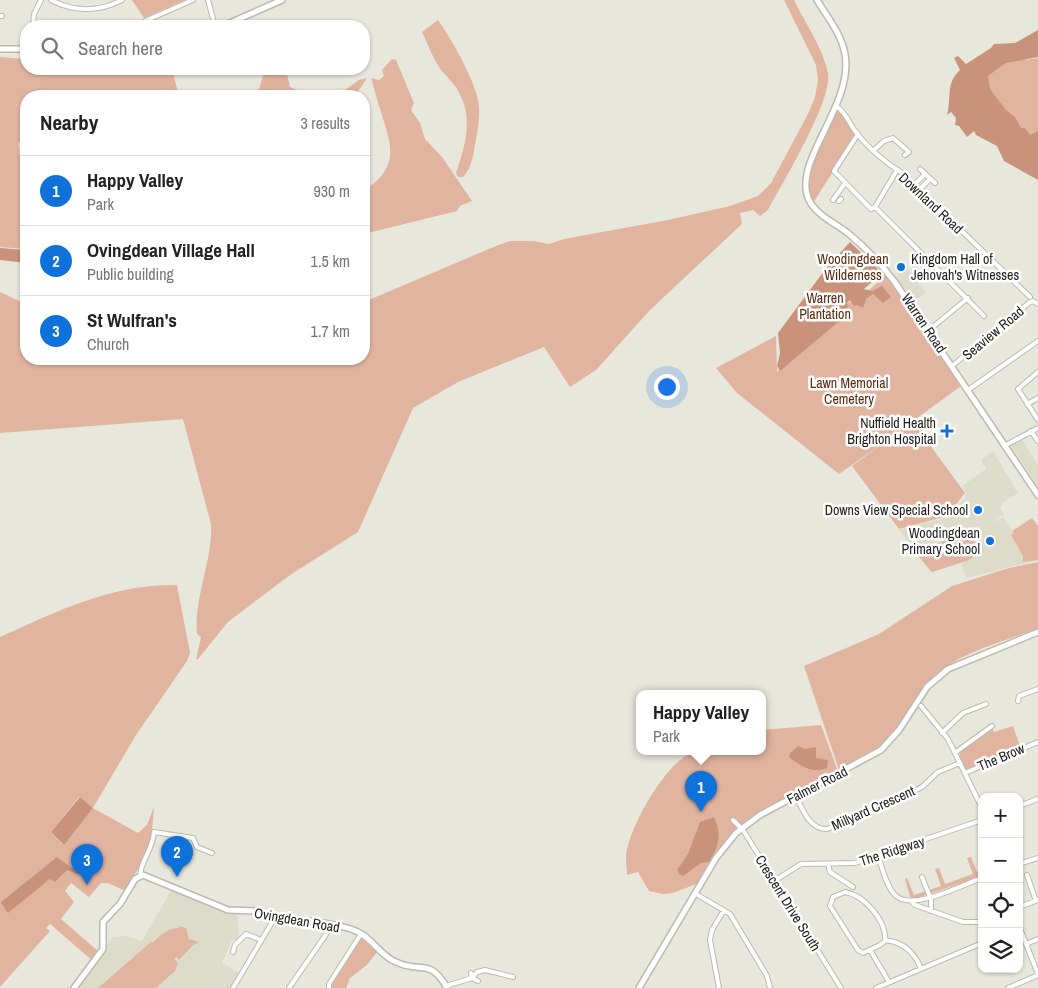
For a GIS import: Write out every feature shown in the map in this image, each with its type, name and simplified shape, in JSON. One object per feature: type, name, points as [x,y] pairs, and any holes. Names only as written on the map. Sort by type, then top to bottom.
[{"type":"street","points":[[34,20],[35,10],[41,0]]},
{"type":"street","points":[[50,0],[64,6],[84,10],[107,7],[122,0]]},
{"type":"street","points":[[147,20],[193,0]]},
{"type":"street","points":[[208,0],[213,20]]},
{"type":"street","points":[[235,20],[280,0]]},
{"type":"street","name":"Warren Road","points":[[817,0],[837,32],[844,51],[845,82],[807,171],[805,188],[809,200],[817,211],[851,236],[880,263],[929,330],[1004,446],[1038,494]]},
{"type":"street","points":[[0,49],[20,49]]},
{"type":"street","name":"Downland Road","points":[[836,106],[842,110],[858,134],[874,150],[914,185],[1038,304]]},
{"type":"street","points":[[894,138],[896,131]]},
{"type":"street","points":[[858,134],[834,171],[871,209],[875,207],[897,170]]},
{"type":"street","points":[[874,150],[884,141],[894,138]]},
{"type":"street","points":[[894,138],[909,152]]},
{"type":"street","points":[[920,169],[934,183]]},
{"type":"street","points":[[914,185],[925,174]]},
{"type":"street","points":[[919,190],[930,179]]},
{"type":"street","points":[[833,200],[845,183]]},
{"type":"street","points":[[836,196],[841,200]]},
{"type":"street","points":[[875,207],[984,316]]},
{"type":"street","points":[[929,330],[968,298]]},
{"type":"street","name":"Seaview Road","points":[[952,366],[1032,299]]},
{"type":"street","points":[[968,390],[1038,341]]},
{"type":"street","points":[[1038,372],[1018,388],[1026,404],[1038,420]]},
{"type":"street","points":[[1026,404],[1038,398]]},
{"type":"street","points":[[1004,446],[1038,428]]},
{"type":"street","points":[[1031,432],[1038,441]]},
{"type":"street","name":"Falmer Road","points":[[640,988],[722,850],[741,828],[760,815],[881,750],[899,730],[928,687],[948,669],[1038,632]]},
{"type":"street","points":[[1018,701],[1019,696],[1038,689]]},
{"type":"street","points":[[942,733],[963,713],[986,704]]},
{"type":"street","points":[[921,706],[956,752],[978,800]]},
{"type":"street","points":[[956,752],[984,728],[992,726]]},
{"type":"street","name":"The Brow","points":[[965,773],[1038,742]]},
{"type":"street","name":"Millyard Crescent","points":[[796,796],[813,824],[819,828],[827,829],[870,813],[922,787],[938,772],[960,763]]},
{"type":"street","points":[[1023,805],[1038,799]]},
{"type":"street","name":"Crescent Drive South","points":[[734,820],[741,828],[841,988]]},
{"type":"street","name":"The Ridgway","points":[[774,880],[801,864],[849,864],[878,856],[978,821]]},
{"type":"street","points":[[74,988],[103,949],[103,922],[120,904],[134,881],[140,876],[153,846],[154,832],[193,838],[196,846],[212,853]]},
{"type":"street","points":[[878,856],[893,893],[900,899],[965,923],[978,922]]},
{"type":"street","points":[[1023,863],[1038,858]]},
{"type":"street","points":[[828,864],[830,872],[845,886],[852,887]]},
{"type":"street","name":"Ovingdean Road","points":[[140,876],[228,910],[258,911],[274,919],[282,917],[361,934],[385,956],[397,963],[434,970],[446,987]]},
{"type":"street","points":[[922,877],[930,897],[931,911]]},
{"type":"street","points":[[1023,905],[1037,900],[1029,877]]},
{"type":"street","points":[[912,902],[978,879]]},
{"type":"street","points":[[849,892],[867,903],[882,929],[885,940],[880,945],[862,953],[858,950],[833,912],[830,903],[836,894],[849,892]]},
{"type":"street","points":[[696,894],[730,914],[767,976],[770,988]]},
{"type":"street","points":[[719,988],[710,940],[712,930],[724,910]]},
{"type":"street","points":[[233,988],[274,919]]},
{"type":"street","points":[[289,988],[327,933],[329,926]]},
{"type":"street","points":[[233,952],[234,944],[247,934],[261,940]]},
{"type":"street","points":[[328,988],[361,934]]},
{"type":"street","points":[[1008,988],[1038,975],[1023,936]]},
{"type":"street","points":[[1026,944],[1038,939]]},
{"type":"street","points":[[885,940],[892,941],[914,954],[921,970]]},
{"type":"street","points":[[876,988],[978,946]]},
{"type":"street","points":[[870,950],[889,982]]},
{"type":"street","points":[[446,987],[472,978],[478,972],[487,969],[507,973],[513,977]]},
{"type":"street","points":[[472,973],[472,978]]},
{"type":"street","points":[[472,978],[478,980]]},
{"type":"shaded area","points":[[907,268],[926,293],[914,301],[895,278]]},
{"type":"shaded area","points":[[1022,439],[1038,465],[1038,487],[1011,445]]},
{"type":"shaded area","points":[[993,451],[1018,493],[1002,503],[1000,508],[1004,514],[988,525],[1003,517],[1012,531],[1032,518],[1038,526],[1038,560],[966,578],[961,563],[931,572],[914,551],[970,532],[970,530],[914,550],[899,530],[948,517],[965,498],[966,493],[962,486],[986,469],[981,460]]},
{"type":"shaded area","points":[[172,889],[237,914],[239,940],[232,940],[222,963],[240,973],[230,988],[76,988],[113,937],[126,936],[142,941]]},
{"type":"green space","points":[[132,0],[185,0],[144,18]]},
{"type":"green space","points":[[784,0],[794,0],[818,45],[828,73],[823,102],[815,121],[768,210],[760,216],[753,210],[740,213],[742,224],[650,310],[596,370],[570,387],[544,347],[458,382],[413,408],[358,532],[290,575],[228,622],[198,659],[196,659],[201,637],[197,634],[198,606],[209,551],[211,524],[183,419],[0,433],[0,292],[20,301],[20,365],[370,365],[370,299],[510,241],[534,241],[549,244],[564,239],[668,220],[730,206],[758,196],[771,183],[808,114],[815,97],[818,80],[816,65]]},
{"type":"green space","points":[[438,20],[450,38],[469,75],[479,107],[478,126],[470,167],[463,177],[458,177],[456,173],[465,142],[466,111],[458,91],[438,66],[422,32]]},
{"type":"green space","points":[[1038,30],[1038,57],[1006,63],[988,76],[990,89],[1006,110],[1015,117],[1021,128],[1025,128],[1030,135],[1038,131],[1038,180],[1004,161],[997,146],[976,135],[974,131],[967,137],[959,126],[955,125],[956,118],[951,112],[947,115],[952,80],[960,70],[954,58],[958,56],[966,64],[991,48],[994,44],[1015,43]]},
{"type":"green space","points":[[1020,52],[1026,60],[1038,58],[1038,136],[1030,140],[977,77]]},
{"type":"green space","points":[[0,57],[20,59],[20,75],[174,75],[177,90],[20,90],[20,142],[18,143],[20,158],[20,249],[0,247]]},
{"type":"green space","points":[[392,59],[396,60],[414,103],[411,110],[420,123],[425,139],[442,157],[472,201],[460,206],[457,211],[370,233],[370,186],[385,171],[390,153],[388,134],[371,78],[379,80],[384,76],[382,70]]},
{"type":"green space","points":[[263,75],[287,75],[290,87],[298,90],[259,90]]},
{"type":"green space","points":[[367,78],[359,90],[345,90],[359,80]]},
{"type":"green space","points":[[839,108],[857,134],[813,203],[807,185],[811,165]]},
{"type":"green space","name":"Warren Plantation","points":[[850,242],[882,273],[864,289],[872,291],[882,286],[891,297],[883,303],[873,294],[866,299],[863,308],[857,305],[854,306],[850,300],[847,303],[848,310],[844,317],[780,371],[777,366],[780,353],[778,333],[824,271]]},
{"type":"green space","points":[[0,248],[20,250],[20,262],[0,260]]},
{"type":"green space","name":"Lawn Memorial Cemetery","points":[[885,276],[918,319],[961,386],[895,434],[913,422],[965,493],[947,516],[899,529],[852,466],[889,439],[839,474],[737,393],[716,368],[776,336],[777,372],[858,294],[861,297]]},
{"type":"green space","points":[[1032,518],[1038,526],[1038,560],[1023,562],[1023,556],[1011,535],[1014,533],[1012,531]]},
{"type":"green space","points":[[970,535],[981,551],[969,560],[932,572],[914,551],[952,538],[953,541]]},
{"type":"green space","points":[[1038,562],[1038,628],[987,646],[950,664],[932,680],[895,732],[877,751],[839,770],[804,666],[879,634],[952,586],[1009,568]]},
{"type":"green space","points":[[177,585],[190,653],[187,661],[136,735],[93,808],[138,833],[147,825],[154,807],[151,844],[126,891],[108,883],[101,883],[89,897],[71,883],[65,891],[74,902],[61,919],[99,952],[93,961],[50,924],[46,928],[50,931],[0,987],[0,637],[85,601],[107,594],[153,586]],"holes":[[[79,797],[93,808],[63,845],[51,832]],[[57,858],[50,879],[8,912],[1,905],[1,902]]]},
{"type":"green space","points":[[821,725],[838,771],[744,823],[725,843],[699,883],[673,893],[663,894],[649,891],[638,872],[627,875],[626,856],[634,829],[651,795],[674,766],[688,755],[766,755],[766,730]]},
{"type":"green space","points":[[1013,726],[1020,746],[965,770],[959,757],[961,751],[992,727],[994,732]]},
{"type":"green space","points":[[798,746],[805,749],[816,747],[816,758],[828,760],[827,768],[812,770],[789,757],[790,753]]},
{"type":"green space","points":[[80,797],[93,808],[64,845],[51,832]]},
{"type":"green space","points":[[714,817],[719,835],[717,846],[709,862],[701,863],[683,876],[679,874],[677,870],[688,854],[700,822]]},
{"type":"green space","points":[[57,857],[79,873],[67,870],[55,882],[50,879],[8,913],[1,902]]},
{"type":"green space","points":[[971,857],[978,872],[978,877],[911,900],[905,879],[907,878],[914,895],[941,886],[935,869],[939,868],[945,884],[973,874],[967,858]]},
{"type":"green space","points":[[179,926],[186,928],[189,939],[199,942],[193,945],[179,960],[176,957],[174,959],[178,963],[175,971],[156,988],[98,988],[151,942],[167,931],[179,928]]},
{"type":"green space","points":[[361,938],[377,952],[367,965],[350,978],[346,988],[330,988],[331,982]]},
{"type":"place","name":"Kingdom Hall of Jehovah's Witnesses","points":[[901,267]]},
{"type":"place","name":"Nuffield Health Brighton Hospital","points":[[947,431]]},
{"type":"place","name":"Downs View Special School","points":[[978,510]]},
{"type":"place","name":"Woodingdean Primary School","points":[[990,541]]},
{"type":"place","name":"Happy Valley","points":[[701,812]]},
{"type":"place","name":"Ovingdean Village Hall","points":[[177,877]]},
{"type":"place","name":"St Wulfran's","points":[[87,885]]},
{"type":"park label","name":"Woodingdean Wilderness","points":[[853,268]]}]
